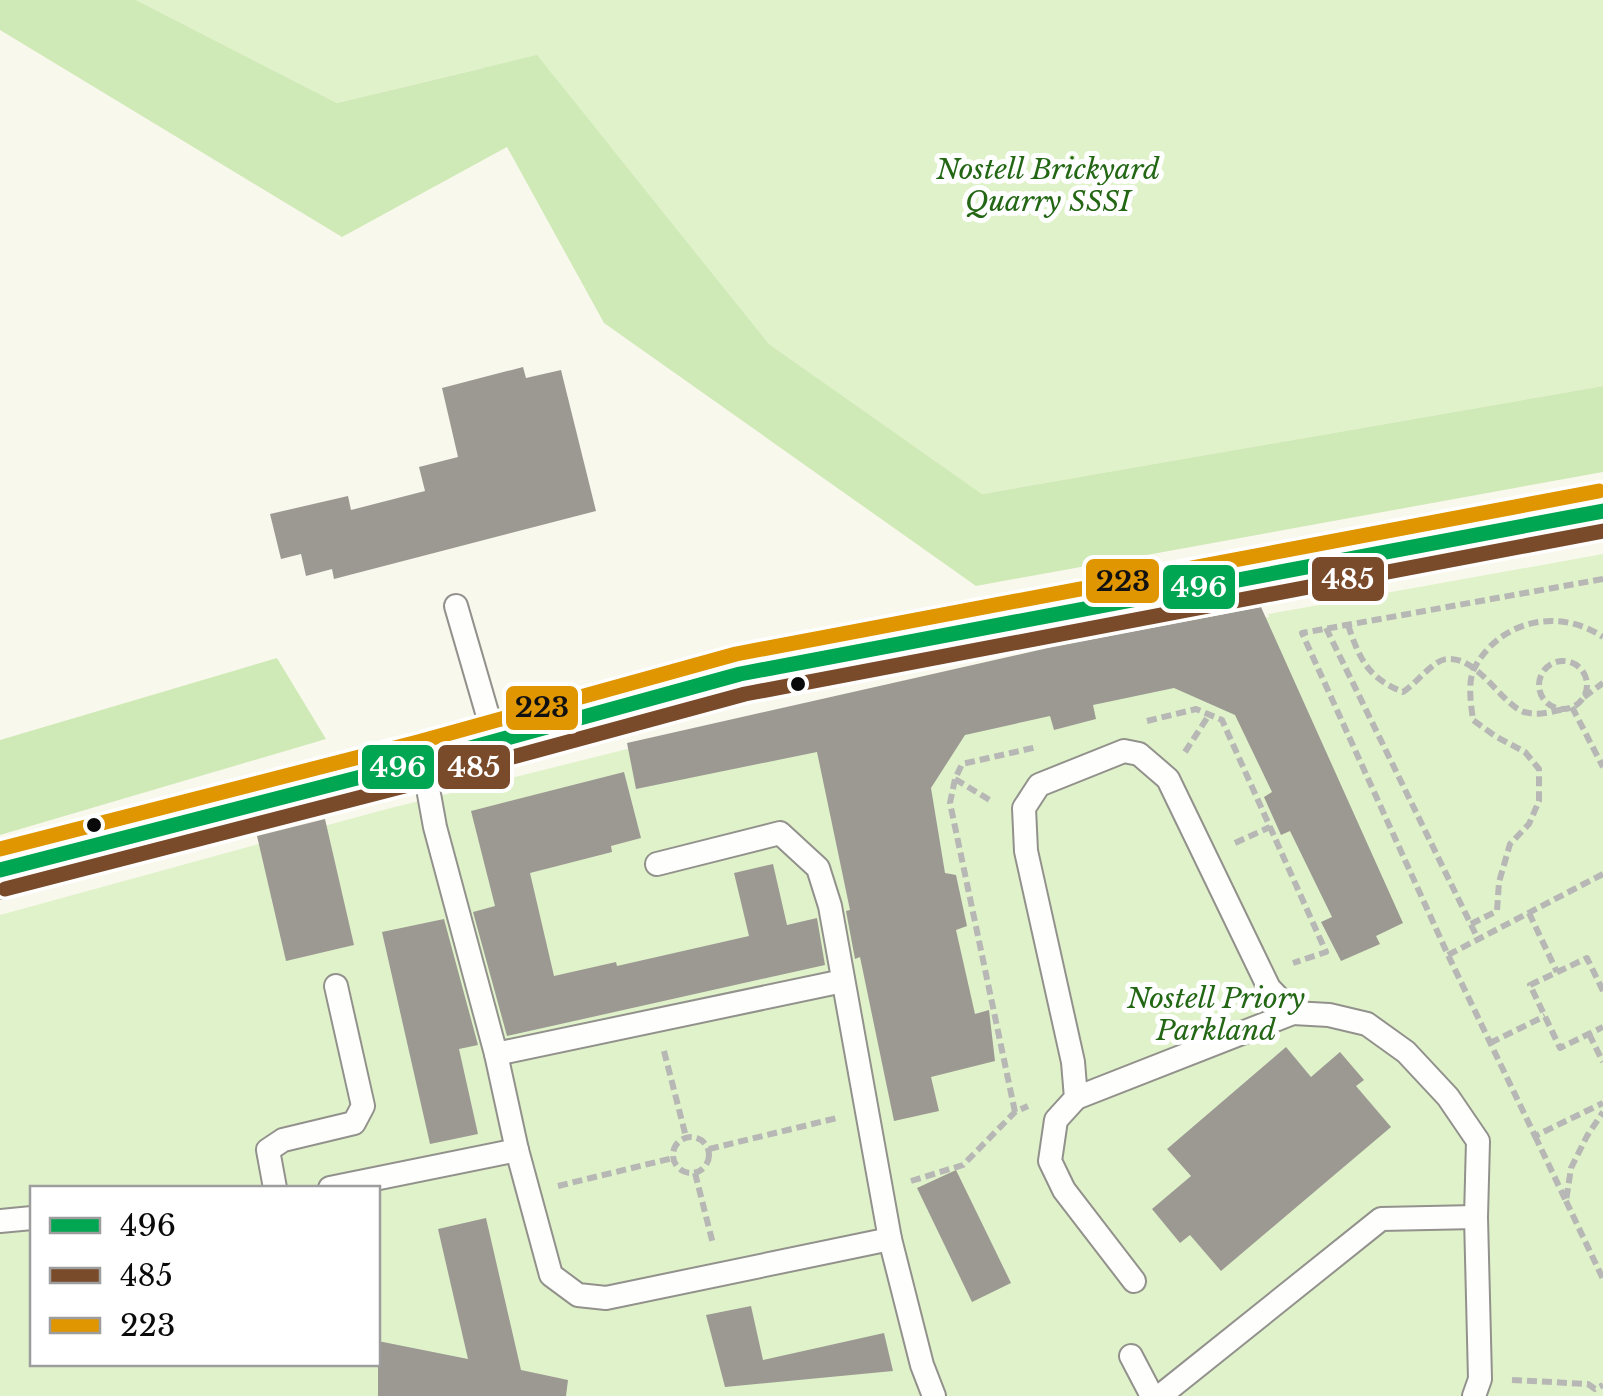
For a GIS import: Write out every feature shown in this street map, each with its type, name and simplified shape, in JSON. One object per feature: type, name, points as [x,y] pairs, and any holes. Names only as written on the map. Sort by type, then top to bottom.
[{"type":"highway","points":[[0,870],[740,674],[1603,511]]},
{"type":"lane","points":[[456,606],[495,740]]},
{"type":"lane","points":[[1076,1091],[1026,851],[1024,808],[1039,785],[1124,751],[1138,754],[1168,780],[1268,988],[1293,1013]]},
{"type":"lane","points":[[423,760],[435,827],[551,1275],[578,1295],[606,1298],[890,1238]]},
{"type":"lane","points":[[657,864],[780,834],[818,868],[830,906],[890,1238],[922,1365],[934,1396]]},
{"type":"lane","points":[[496,1054],[843,981]]},
{"type":"lane","points":[[275,1186],[268,1150],[283,1140],[354,1123],[363,1106],[336,986]]},
{"type":"lane","points":[[1134,1281],[1064,1190],[1050,1161],[1056,1120],[1076,1091],[1293,1013],[1329,1015],[1368,1024],[1406,1052],[1448,1097],[1478,1141],[1477,1387]]},
{"type":"lane","points":[[340,1186],[517,1150]]},
{"type":"lane","points":[[1160,1396],[1381,1218],[1476,1217]]},
{"type":"lane","points":[[0,1221],[30,1218]]},
{"type":"lane","points":[[1132,1356],[1152,1396]]},
{"type":"path","points":[[1603,579],[1302,632],[1448,955],[1603,1279]]},
{"type":"path","points":[[1471,924],[1497,911],[1499,882],[1510,844],[1528,824],[1539,801],[1538,769],[1525,752],[1472,720],[1473,669],[1492,645],[1525,623],[1562,620],[1603,637]]},
{"type":"path","points":[[1348,624],[1370,673],[1403,692],[1434,664],[1449,658],[1483,675],[1521,712],[1543,714],[1568,708],[1603,682]]},
{"type":"path","points":[[1326,628],[1478,938]]},
{"type":"path","points":[[1584,698],[1587,683],[1582,669],[1569,661],[1553,663],[1542,674],[1540,690],[1548,703],[1568,708],[1603,767]]},
{"type":"path","points":[[1142,722],[1196,709],[1222,720],[1326,952],[1262,974]]},
{"type":"path","points":[[1168,780],[1209,715]]},
{"type":"path","points":[[1015,1112],[950,804],[962,764],[1052,743]]},
{"type":"path","points":[[1448,955],[1603,874]]},
{"type":"path","points":[[1529,913],[1557,972]]},
{"type":"path","points":[[1603,990],[1587,958],[1530,985],[1560,1048],[1603,1027]]},
{"type":"path","points":[[1490,1043],[1545,1016]]},
{"type":"path","points":[[657,1020],[686,1137]]},
{"type":"path","points":[[1589,1034],[1603,1062]]},
{"type":"path","points":[[881,1190],[963,1166],[1015,1112],[1076,1091]]},
{"type":"path","points":[[1535,1136],[1603,1103]]},
{"type":"path","points":[[708,1149],[867,1111]]},
{"type":"path","points":[[1566,1201],[1571,1168],[1603,1112]]},
{"type":"path","points":[[686,1137],[698,1138],[708,1149],[708,1162],[695,1173],[682,1170],[673,1158],[676,1144],[686,1137]]},
{"type":"path","points":[[528,1193],[673,1158]]},
{"type":"path","points":[[695,1173],[721,1275]]},
{"type":"path","points":[[1477,1387],[1588,1384],[1595,1390],[1603,1385]]},
{"type":"green space","points":[[0,0],[136,0],[337,103],[537,55],[769,344],[982,494],[1603,386],[1603,472],[976,586],[604,323],[507,147],[342,237],[0,30]]},
{"type":"green space","name":"Nostell Brickyard Quarry SSSI","points":[[136,0],[1603,0],[1603,386],[982,494],[769,344],[610,146],[482,68],[337,103]]},
{"type":"green space","name":"Nostell Priory Parkland","points":[[1603,554],[1603,1396],[0,1396],[0,915],[383,810],[831,698],[1269,617],[1268,614]]},
{"type":"green space","points":[[277,658],[326,739],[0,835],[0,740]]},
{"type":"building","points":[[523,367],[526,378],[561,370],[596,511],[334,579],[332,569],[306,576],[301,554],[281,559],[270,514],[348,496],[351,510],[425,491],[419,467],[458,457],[442,388]]},
{"type":"building","points":[[1261,607],[1403,923],[1376,936],[1380,944],[1341,961],[1321,922],[1332,917],[1290,831],[1281,835],[1264,797],[1272,792],[1235,715],[1174,688],[1093,705],[1096,719],[1054,730],[1050,716],[965,735],[931,788],[945,873],[956,875],[967,926],[956,930],[975,1014],[989,1010],[995,1061],[931,1077],[939,1111],[894,1121],[860,957],[855,959],[846,911],[850,910],[817,752],[636,789],[627,743],[1048,648]]},
{"type":"building","points":[[624,772],[641,838],[611,846],[612,852],[530,873],[554,976],[749,936],[734,873],[773,864],[787,925],[817,918],[825,965],[507,1036],[473,912],[495,906],[471,811]]},
{"type":"building","points":[[325,819],[354,945],[286,961],[257,836]]},
{"type":"building","points":[[444,919],[478,1045],[459,1049],[478,1134],[430,1144],[382,932]]},
{"type":"building","points":[[1286,1047],[1311,1077],[1340,1052],[1364,1080],[1356,1086],[1391,1127],[1221,1271],[1190,1235],[1180,1243],[1152,1209],[1191,1176],[1167,1149]]},
{"type":"building","points":[[956,1170],[1011,1283],[972,1302],[917,1188]]},
{"type":"building","points":[[486,1218],[521,1370],[568,1380],[566,1396],[378,1396],[380,1341],[468,1359],[438,1229]]},
{"type":"building","points":[[751,1306],[763,1360],[884,1333],[893,1371],[725,1387],[706,1315]]},
{"type":"transit line","name":"223","points":[[0,849],[418,742],[736,654],[1599,491]]},
{"type":"transit line","name":"496","points":[[0,870],[740,674],[1603,511]]},
{"type":"transit line","name":"485","points":[[5,889],[745,694],[1603,531]]}]
